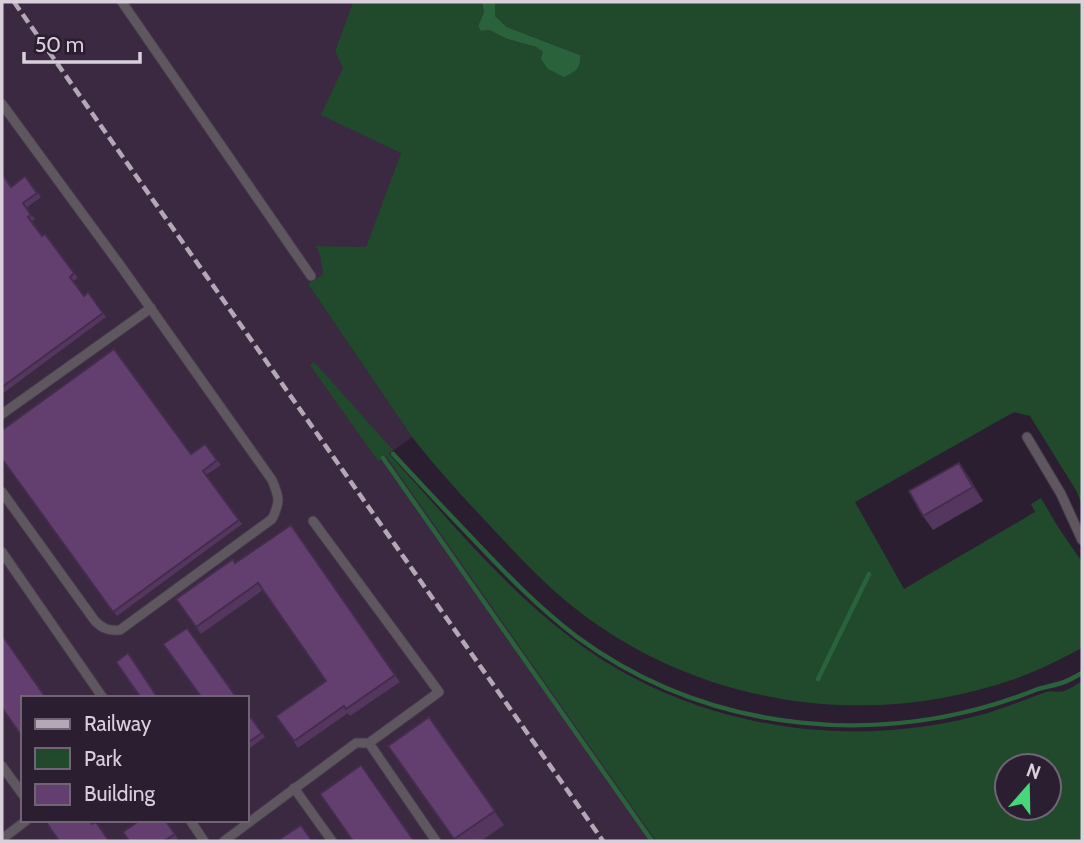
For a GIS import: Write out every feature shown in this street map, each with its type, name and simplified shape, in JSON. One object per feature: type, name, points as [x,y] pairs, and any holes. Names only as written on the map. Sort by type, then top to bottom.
[{"type":"lane","points":[[122,2],[311,276]]},
{"type":"lane","points":[[2,104],[151,308],[272,480],[279,497],[272,519],[120,630],[111,631],[94,621],[2,492]]},
{"type":"lane","points":[[2,414],[151,308]]},
{"type":"lane","points":[[1027,436],[1061,494],[1082,540]]},
{"type":"lane","points":[[224,841],[356,743],[369,743],[439,692],[313,521]]},
{"type":"lane","points":[[2,552],[102,696]]},
{"type":"lane","points":[[369,743],[436,841]]},
{"type":"lane","points":[[2,766],[21,792]]},
{"type":"lane","points":[[294,788],[332,841]]},
{"type":"lane","points":[[2,839],[24,822]]},
{"type":"lane","points":[[191,822],[204,841]]},
{"type":"shaded area","points":[[2,2],[353,2],[335,51],[401,153],[366,248],[317,246],[323,274],[308,284],[412,437],[386,456],[656,841],[2,841]]},
{"type":"shaded area","points":[[482,2],[495,2],[495,16],[507,27],[580,55],[577,69],[564,77],[548,69],[541,59],[543,52],[536,47],[507,39],[489,30],[481,31],[478,26],[484,12]]},
{"type":"green space","points":[[353,2],[482,2],[484,12],[478,26],[481,31],[489,30],[543,52],[580,55],[507,27],[495,16],[495,2],[1082,2],[1082,506],[1077,492],[1030,416],[1014,412],[855,502],[904,589],[1035,512],[1031,504],[1041,498],[1082,562],[1082,648],[1028,674],[965,693],[908,703],[851,705],[795,701],[739,690],[685,672],[633,647],[560,596],[504,541],[412,437],[308,284],[323,274],[316,246],[366,247],[401,153],[321,115],[343,68],[335,51]]},
{"type":"green space","points":[[314,362],[393,450],[389,454],[476,550],[546,618],[617,669],[666,693],[718,712],[771,724],[825,731],[880,731],[934,725],[988,713],[1046,692],[1064,691],[1082,681],[1082,841],[656,841],[386,456],[378,461],[310,365]]},
{"type":"building","points":[[2,174],[11,187],[25,176],[37,193],[23,203],[31,215],[28,217],[42,236],[45,234],[74,273],[70,277],[84,296],[88,292],[103,313],[2,387]]},
{"type":"building","points":[[114,349],[191,454],[205,444],[217,460],[203,471],[239,520],[113,612],[2,459],[2,430]]},
{"type":"building","points":[[959,463],[973,487],[923,516],[909,491]]},
{"type":"building","points":[[291,525],[395,675],[294,741],[276,716],[326,681],[258,583],[196,627],[176,599],[233,559],[235,563]]},
{"type":"building","points":[[187,628],[236,696],[201,696],[163,644]]},
{"type":"building","points":[[2,635],[45,696],[21,696],[21,735],[2,708]]},
{"type":"building","points":[[128,653],[157,696],[140,696],[116,662]]},
{"type":"building","points":[[248,713],[262,733],[248,742]]},
{"type":"building","points":[[429,717],[495,811],[454,839],[388,746]]},
{"type":"building","points":[[361,765],[414,841],[353,841],[320,794]]},
{"type":"building","points":[[46,822],[96,822],[109,841],[59,841]]},
{"type":"building","points":[[137,822],[166,822],[175,834],[164,841],[129,841],[123,832]]},
{"type":"building","points":[[301,825],[312,841],[277,841]]},
{"type":"waterway","points":[[393,454],[510,578],[563,626],[629,670],[684,695],[742,713],[801,723],[861,725],[921,720],[980,708],[1065,682],[1082,673]]},
{"type":"waterway","points":[[383,458],[652,841]]},
{"type":"waterway","points":[[818,679],[869,574]]},
{"type":"railway","points":[[14,2],[603,841]]}]
